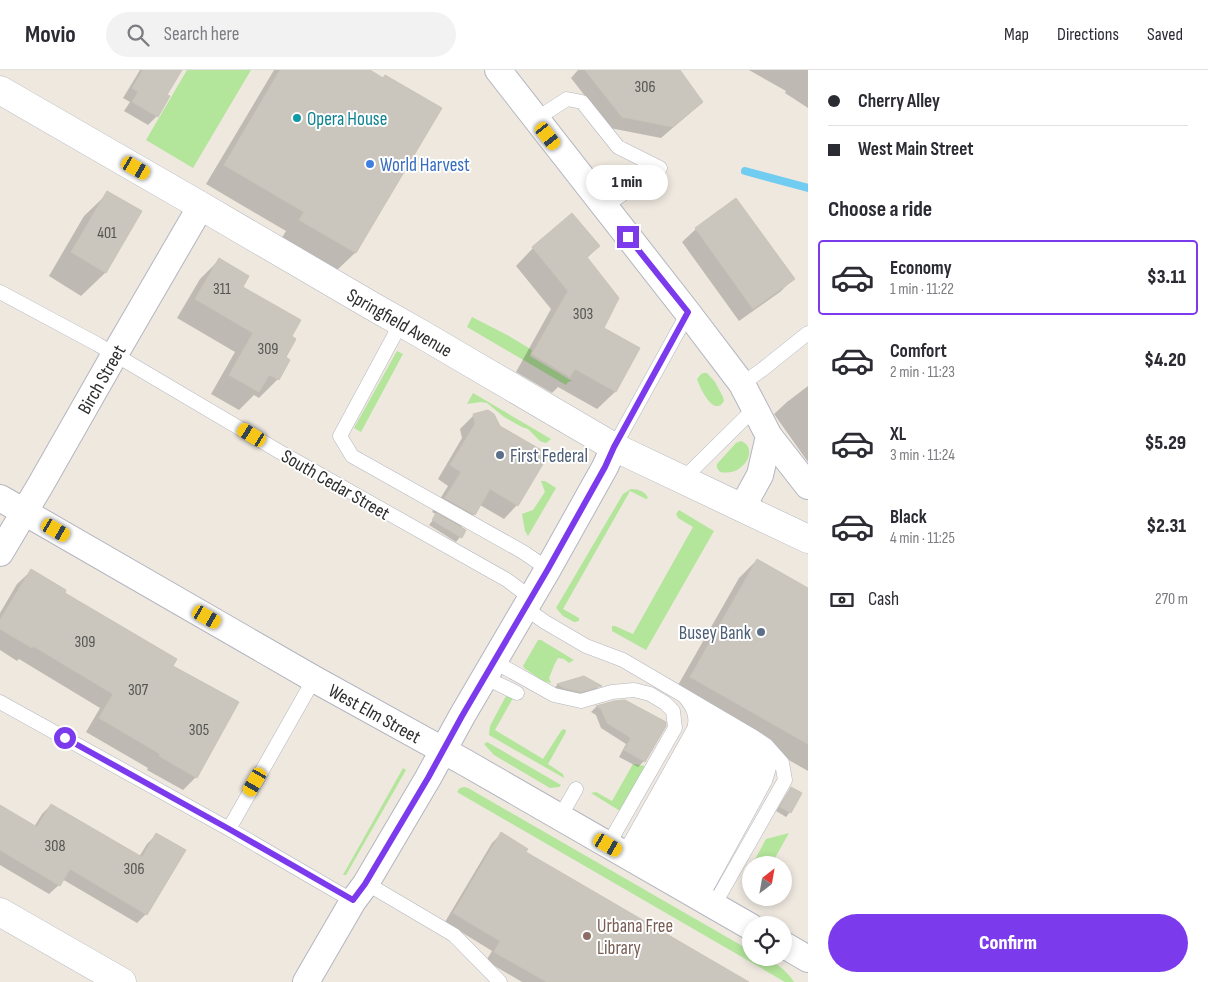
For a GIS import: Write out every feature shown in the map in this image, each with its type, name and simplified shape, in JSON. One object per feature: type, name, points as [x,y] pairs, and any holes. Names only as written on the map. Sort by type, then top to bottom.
[{"type":"street","points":[[498,70],[688,312],[742,384],[769,436],[808,486]]},
{"type":"street","name":"Springfield Avenue","points":[[0,90],[614,447],[808,539]]},
{"type":"street","name":"Birch Street","points":[[0,553],[201,206]]},
{"type":"street","points":[[742,508],[760,475],[769,436]]},
{"type":"street","points":[[306,982],[428,778],[488,669],[533,609],[548,569],[605,467],[614,447]]},
{"type":"street","name":"West Elm Street","points":[[0,498],[742,922]]},
{"type":"street","points":[[0,912],[122,982]]},
{"type":"street","points":[[792,950],[808,959]]},
{"type":"lane","points":[[536,119],[567,99],[582,102],[618,147],[660,168],[604,207]]},
{"type":"lane","name":"South Cedar Street","points":[[0,292],[114,354],[280,452],[507,580],[533,609],[586,646],[623,660],[702,706]]},
{"type":"lane","points":[[614,447],[688,312]]},
{"type":"lane","points":[[401,323],[340,436],[352,456],[523,552],[548,569]]},
{"type":"lane","points":[[742,384],[808,333]]},
{"type":"lane","points":[[682,480],[755,408]]},
{"type":"lane","points":[[488,669],[528,680],[554,695],[581,701],[612,692],[634,690],[650,694],[673,711],[675,728],[662,875]]},
{"type":"lane","points":[[488,669],[517,693]]},
{"type":"lane","points":[[229,829],[314,679]]},
{"type":"lane","points":[[662,875],[696,722],[691,704],[685,696]]},
{"type":"lane","points":[[0,702],[229,829],[359,892],[376,889],[454,935],[500,982]]},
{"type":"lane","points":[[662,875],[723,753],[726,742],[720,722],[702,706]]},
{"type":"lane","points":[[662,875],[704,730],[702,706]]},
{"type":"lane","points":[[662,875],[785,780],[782,764],[766,745],[702,706]]},
{"type":"lane","points":[[662,875],[749,783],[754,773],[756,753],[751,741],[722,718]]},
{"type":"lane","points":[[662,875],[729,768],[736,752],[737,739],[722,718]]},
{"type":"lane","points":[[560,817],[576,788]]},
{"type":"green space","points":[[187,70],[251,70],[193,168],[146,140]]},
{"type":"green space","points":[[472,317],[532,350],[530,356],[572,381],[566,385],[467,327]]},
{"type":"green space","points":[[397,351],[403,354],[361,432],[354,428]]},
{"type":"green space","points":[[704,373],[707,373],[715,382],[723,397],[724,401],[720,405],[712,404],[701,389],[697,379]]},
{"type":"green space","points":[[473,393],[551,439],[546,443],[540,441],[528,429],[504,417],[487,403],[467,404]]},
{"type":"green space","points":[[741,441],[748,446],[749,450],[746,462],[735,471],[720,472],[717,464],[736,443]]},
{"type":"green space","points":[[541,481],[545,481],[556,488],[528,536],[525,531],[522,514],[533,510],[545,492]]},
{"type":"green space","points":[[631,489],[641,491],[648,498],[646,499],[630,491],[563,609],[579,618],[579,621],[574,622],[563,616],[556,608],[623,494]]},
{"type":"green space","points":[[679,510],[714,531],[646,650],[612,631],[612,626],[633,634],[693,527],[678,518],[676,514]]},
{"type":"green space","points":[[538,640],[574,660],[569,663],[564,659],[558,658],[549,678],[551,683],[543,681],[523,666]]},
{"type":"green space","points":[[506,696],[513,698],[495,730],[543,759],[561,731],[563,729],[566,730],[548,764],[563,774],[564,778],[489,735],[490,726]]},
{"type":"green space","points":[[487,742],[561,785],[550,788],[494,755],[484,744]]},
{"type":"green space","points":[[633,764],[645,766],[620,811],[591,793],[596,792],[612,801]]},
{"type":"green space","points":[[403,768],[406,770],[346,875],[343,875]]},
{"type":"green space","points":[[460,788],[468,788],[742,946],[742,957],[457,792]]},
{"type":"green space","points":[[789,833],[776,856],[757,856],[766,839]]},
{"type":"green space","points":[[757,966],[779,966],[794,982],[785,982]]},
{"type":"building","points":[[143,70],[182,70],[167,95],[170,96],[158,117],[132,102],[138,92],[132,88]]},
{"type":"building","points":[[280,70],[370,70],[383,78],[385,75],[442,108],[356,253],[299,220],[304,212],[224,165]]},
{"type":"building","points":[[585,70],[680,70],[703,102],[673,127],[622,117]]},
{"type":"building","points":[[107,191],[142,211],[106,273],[71,252]]},
{"type":"building","points":[[736,198],[795,279],[753,309],[695,228]]},
{"type":"building","points":[[572,213],[600,246],[587,257],[619,298],[604,328],[640,348],[616,392],[575,369],[570,377],[532,354],[568,291],[532,247]]},
{"type":"building","points":[[219,258],[249,276],[243,287],[301,320],[292,336],[296,339],[286,357],[290,360],[279,380],[269,375],[259,392],[229,375],[253,333],[195,299]]},
{"type":"building","name":"First Federal","points":[[488,410],[494,414],[500,426],[543,451],[546,459],[518,506],[490,489],[475,515],[445,498],[461,472],[450,465],[475,424],[473,414]]},
{"type":"building","points":[[436,513],[466,530],[462,538],[432,520]]},
{"type":"building","name":"Busey Bank","points":[[757,559],[808,588],[808,744],[690,677]]},
{"type":"building","points":[[31,569],[66,590],[65,593],[177,659],[173,666],[239,702],[197,778],[99,718],[113,694],[33,646],[32,648],[0,629],[0,620]]},
{"type":"building","points":[[584,676],[602,686],[581,692],[564,688],[557,684]]},
{"type":"building","points":[[625,700],[666,722],[666,726],[645,762],[624,750],[631,738],[607,723],[601,709],[596,706]]},
{"type":"building","points":[[791,787],[802,793],[791,813],[780,807]]},
{"type":"building","points":[[51,804],[142,857],[156,833],[186,850],[147,915],[70,869],[60,886],[0,850],[0,805],[37,827]]},
{"type":"building","name":"Urbana Free Library","points":[[501,832],[528,849],[526,852],[749,982],[547,982],[494,952],[500,941],[453,913]]},
{"type":"waterway","points":[[745,171],[808,188]]},
{"type":"place","name":"Opera House","points":[[297,118]]},
{"type":"place","name":"World Harvest","points":[[370,164]]},
{"type":"place","name":"First Federal","points":[[500,455]]},
{"type":"place","name":"Busey Bank","points":[[761,632]]},
{"type":"place","name":"Urbana Free Library","points":[[587,936]]},
{"type":"route","points":[[65,738],[353,900],[365,884],[428,778],[493,661],[548,569],[688,312],[628,237]]}]
